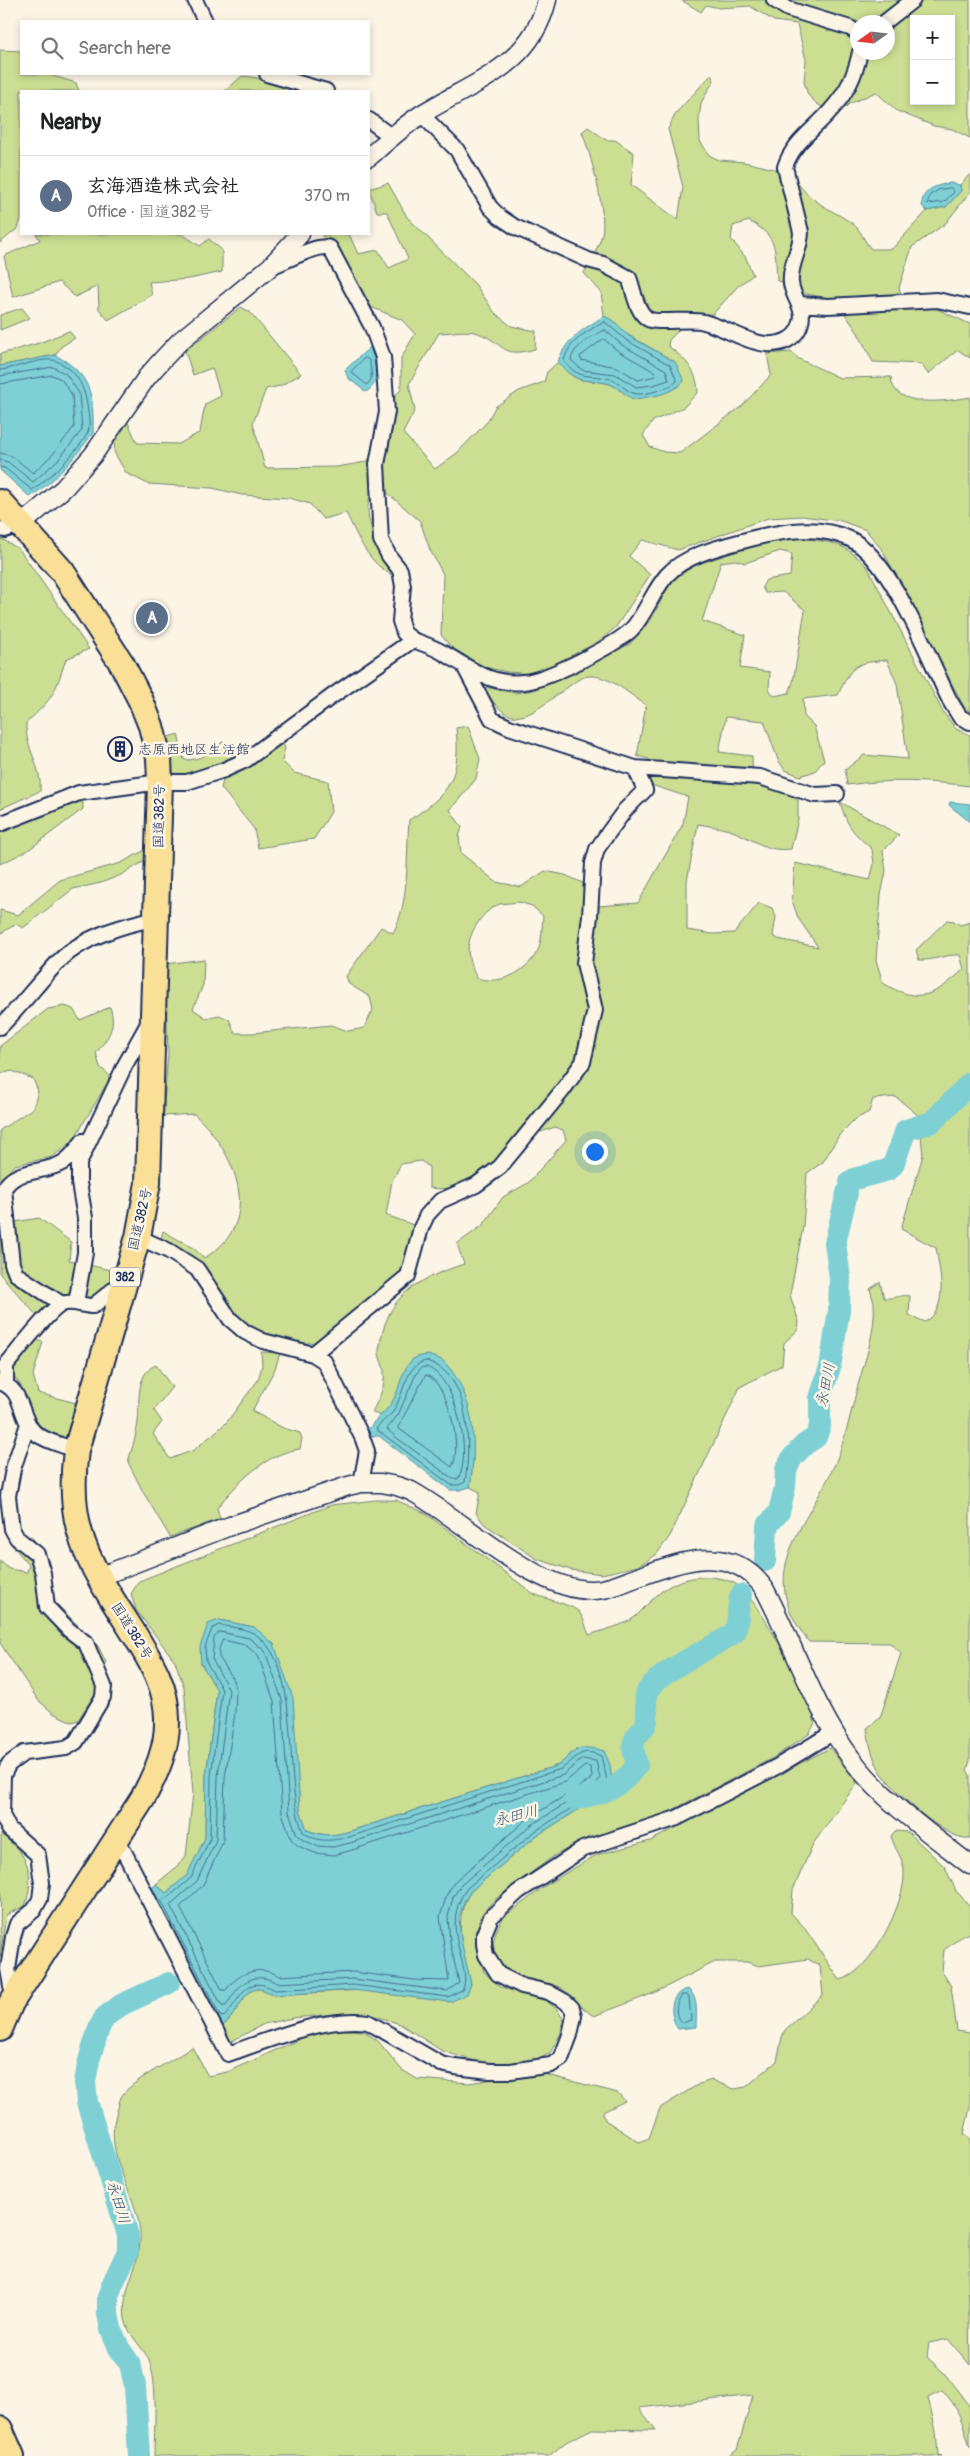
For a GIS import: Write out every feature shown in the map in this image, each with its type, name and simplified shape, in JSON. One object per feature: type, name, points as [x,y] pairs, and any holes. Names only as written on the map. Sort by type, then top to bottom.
[{"type":"highway","name":"国道382号","points":[[0,502],[11,526],[62,571],[122,664],[141,701],[151,726],[159,758],[157,918],[148,1182],[138,1237],[76,1450],[72,1481],[76,1521],[82,1542],[99,1577],[152,1664],[165,1697],[167,1718],[164,1749],[158,1768],[143,1798],[118,1840],[16,1996],[0,2029]]},
{"type":"highway","points":[[0,2429],[12,2456]]},
{"type":"street","points":[[195,0],[205,20]]},
{"type":"street","points":[[370,156],[421,114],[489,77],[512,61],[532,35],[546,0]]},
{"type":"street","points":[[774,0],[788,9],[850,28]]},
{"type":"street","points":[[894,15],[913,0]]},
{"type":"street","points":[[421,114],[456,150],[490,207],[500,217],[514,227],[588,260],[603,264],[630,278],[642,315],[650,320],[702,321],[770,345],[791,338],[797,331],[802,319],[800,304],[792,286],[791,269],[801,241],[801,232],[785,167],[787,159],[799,142],[830,111],[847,90],[856,72],[858,60]]},
{"type":"street","points":[[270,75],[323,90]]},
{"type":"street","points":[[370,121],[392,137]]},
{"type":"street","points":[[11,526],[64,488],[93,455],[147,377],[174,347],[270,268],[299,235]]},
{"type":"street","points":[[270,268],[298,257],[316,247],[324,246],[330,248],[372,327],[383,357],[387,412],[377,464],[381,540],[389,556],[400,570],[403,586],[400,621],[404,633],[413,640],[438,650],[465,668],[506,682],[526,682],[609,647],[632,628],[668,575],[680,564],[728,545],[777,532],[814,531],[850,540],[869,554],[886,576],[900,599],[950,702],[960,717],[970,722]]},
{"type":"street","points":[[800,304],[828,306],[937,300],[970,306]]},
{"type":"street","points":[[0,824],[79,793],[160,782],[187,782],[224,770],[246,760],[330,697],[413,640]]},
{"type":"street","points":[[465,668],[492,719],[509,727],[635,768],[760,777],[815,795],[837,794]]},
{"type":"street","points":[[313,1354],[408,1276],[421,1228],[427,1216],[440,1201],[476,1185],[500,1167],[564,1090],[583,1062],[595,1010],[584,963],[590,916],[593,863],[597,849],[606,836],[625,810],[645,790],[635,768]]},
{"type":"street","points":[[0,1027],[20,1008],[60,960],[74,949],[90,939],[138,922],[157,918]]},
{"type":"street","points":[[76,1450],[36,1433],[28,1424],[19,1401],[3,1384],[6,1365],[69,1304],[85,1253],[85,1218],[78,1183],[78,1163],[97,1122],[112,1096],[125,1065],[153,1016]]},
{"type":"street","points":[[97,1122],[70,1158],[61,1164],[8,1180],[4,1189],[12,1264],[16,1274],[69,1304],[93,1306],[124,1281]]},
{"type":"street","points":[[138,1237],[169,1251],[197,1269],[230,1319],[245,1332],[263,1340],[313,1354],[324,1361],[362,1437],[367,1451],[361,1483]]},
{"type":"street","points":[[16,1996],[11,1986],[8,1969],[13,1937],[17,1924],[34,1910],[40,1899],[42,1883],[38,1855],[9,1829],[2,1815],[1,1775],[9,1764],[24,1753],[66,1748],[76,1742],[103,1697],[104,1686],[86,1643],[68,1630],[48,1607],[43,1573],[37,1554],[17,1538],[5,1517],[13,1469],[28,1424]]},
{"type":"street","points":[[99,1577],[222,1529],[325,1492],[361,1483],[397,1486],[411,1492],[521,1564],[552,1581],[584,1590],[606,1588],[656,1570],[697,1560],[724,1560],[737,1564],[756,1577],[764,1588],[834,1732],[855,1763],[888,1800],[970,1865]]},
{"type":"street","points":[[118,1840],[228,2054],[289,2034],[355,2021],[368,2022],[441,2064],[490,2071],[534,2068],[552,2064],[561,2059],[570,2035],[574,2016],[572,2008],[566,2002],[548,1992],[522,1986],[498,1974],[486,1955],[484,1944],[484,1934],[490,1917],[518,1892],[583,1849],[677,1818],[778,1766],[834,1732]]},
{"type":"green space","points":[[681,0],[970,0],[970,138],[952,129],[934,126],[897,111],[876,92],[849,104],[837,115],[817,104],[808,95],[804,82],[806,60],[797,24],[774,21],[750,6],[719,8],[706,5],[701,12]]},
{"type":"green space","points":[[0,50],[20,51],[20,75],[50,75],[76,83],[79,90],[20,90],[20,222],[18,228],[0,243]]},
{"type":"green space","points":[[711,75],[714,80],[701,103],[699,119],[700,141],[709,155],[719,160],[744,162],[792,173],[804,191],[811,197],[856,226],[871,249],[892,249],[927,211],[946,207],[960,191],[960,185],[970,174],[970,192],[945,224],[912,247],[899,288],[905,308],[928,305],[970,324],[970,358],[958,350],[928,374],[921,364],[873,362],[858,333],[835,299],[800,293],[798,284],[777,281],[774,245],[766,233],[749,221],[733,226],[731,239],[746,258],[753,275],[738,286],[713,314],[693,315],[669,340],[668,346],[685,360],[693,371],[698,392],[684,407],[653,421],[643,435],[650,447],[664,452],[680,453],[742,406],[771,375],[767,354],[791,352],[799,359],[840,378],[891,377],[894,387],[901,395],[911,399],[936,401],[970,397],[970,711],[965,709],[883,551],[866,530],[841,521],[802,516],[768,518],[678,550],[642,540],[629,556],[650,575],[616,627],[596,644],[534,674],[507,672],[484,667],[451,647],[441,635],[443,574],[430,550],[420,521],[384,490],[372,491],[368,513],[374,535],[394,576],[385,571],[371,557],[346,513],[323,519],[310,504],[289,498],[242,495],[212,488],[148,484],[126,473],[114,452],[115,439],[127,420],[137,443],[179,444],[200,432],[205,404],[221,396],[212,368],[193,375],[185,351],[241,307],[250,312],[301,374],[280,386],[266,389],[253,423],[265,468],[337,467],[366,462],[386,443],[391,435],[395,395],[401,390],[401,358],[415,334],[402,320],[371,307],[343,258],[330,242],[321,235],[349,235],[358,254],[378,250],[389,268],[408,259],[387,212],[377,212],[370,192],[370,189],[388,183],[407,217],[475,284],[495,313],[511,326],[536,331],[535,349],[523,352],[509,351],[487,337],[474,332],[439,333],[409,384],[415,410],[403,433],[435,469],[457,453],[487,422],[495,407],[519,391],[544,382],[547,372],[558,362],[565,370],[577,378],[610,384],[633,399],[675,362],[625,333],[614,321],[604,316],[601,292],[584,273],[599,244],[603,224],[597,183],[582,132],[588,127],[606,140],[615,140],[634,153],[631,185],[678,220],[683,187],[668,129],[676,113]]},
{"type":"green space","points":[[242,76],[310,90],[226,90]]},
{"type":"green space","points":[[37,235],[184,235],[200,246],[209,239],[222,250],[222,272],[189,279],[149,282],[152,295],[108,320],[99,309],[98,286],[75,297],[59,282],[13,297],[4,256],[40,240]]},
{"type":"green space","points":[[22,308],[30,318],[0,330],[0,315]]},
{"type":"green space","points":[[69,331],[75,338],[62,346],[55,355],[0,366],[0,354],[39,343]]},
{"type":"green space","points":[[0,538],[19,549],[89,649],[66,659],[52,695],[26,723],[28,740],[39,774],[40,791],[0,809]]},
{"type":"green space","points":[[801,538],[831,543],[845,548],[860,559],[868,568],[943,712],[956,729],[970,735],[970,786],[909,781],[847,785],[845,770],[864,755],[908,759],[897,684],[887,660],[861,664],[855,667],[847,677],[838,695],[803,699],[804,716],[814,726],[824,760],[815,771],[800,776],[785,770],[778,760],[764,721],[726,717],[719,752],[752,756],[753,782],[772,786],[798,800],[798,819],[791,849],[782,850],[766,847],[729,830],[698,824],[687,881],[687,930],[713,934],[734,933],[759,903],[772,908],[776,917],[773,936],[778,939],[818,947],[798,918],[792,900],[795,863],[870,880],[874,864],[872,849],[852,828],[845,817],[840,802],[899,835],[883,851],[886,871],[881,895],[876,960],[883,983],[907,994],[917,995],[935,991],[944,986],[964,969],[960,955],[919,960],[916,950],[947,920],[954,921],[960,925],[970,922],[970,1761],[967,1770],[970,1775],[970,1838],[960,1837],[947,1832],[920,1812],[885,1778],[874,1759],[867,1728],[880,1718],[901,1653],[890,1643],[809,1642],[793,1617],[785,1594],[785,1572],[790,1552],[799,1531],[834,1466],[867,1355],[872,1335],[874,1314],[874,1303],[870,1289],[880,1282],[884,1298],[910,1296],[909,1315],[925,1322],[933,1316],[940,1299],[941,1279],[936,1248],[901,1229],[923,1155],[919,1116],[896,1097],[873,1099],[869,1112],[854,1120],[840,1134],[823,1162],[807,1173],[803,1227],[790,1295],[799,1322],[798,1330],[784,1343],[782,1365],[740,1387],[670,1536],[656,1555],[638,1566],[602,1574],[571,1570],[537,1559],[484,1524],[476,1513],[480,1492],[470,1487],[473,1461],[472,1426],[406,1368],[396,1394],[386,1412],[382,1417],[372,1412],[384,1382],[384,1369],[379,1353],[383,1331],[396,1303],[417,1284],[446,1270],[464,1264],[457,1244],[483,1225],[503,1197],[528,1183],[566,1140],[563,1130],[555,1127],[541,1132],[527,1125],[486,1171],[460,1185],[445,1189],[429,1188],[429,1167],[421,1161],[401,1164],[392,1181],[386,1215],[416,1226],[403,1271],[321,1340],[308,1343],[294,1343],[280,1340],[252,1327],[220,1298],[194,1259],[161,1239],[163,1231],[193,1248],[204,1258],[223,1243],[235,1226],[239,1207],[238,1187],[232,1167],[222,1148],[209,1130],[194,1114],[163,1116],[168,1054],[165,964],[204,959],[203,985],[193,1009],[206,1018],[219,1015],[229,1019],[235,1033],[331,1025],[348,1031],[364,1028],[373,1010],[370,997],[349,984],[346,976],[381,927],[393,933],[405,893],[409,820],[434,802],[450,783],[457,759],[456,728],[468,726],[480,759],[476,779],[450,810],[462,827],[459,837],[461,853],[496,882],[521,887],[545,871],[565,875],[583,883],[584,907],[638,903],[683,824],[688,797],[648,784],[649,759],[637,756],[646,705],[614,683],[599,677],[589,676],[576,681],[533,711],[523,716],[514,716],[504,712],[494,703],[484,687],[515,693],[534,690],[630,644],[652,618],[671,581],[695,565],[771,540]],"holes":[[[780,551],[792,554],[790,576],[766,580],[762,587],[765,593],[783,592],[805,610],[793,682],[789,693],[774,696],[769,689],[770,672],[740,668],[745,635],[702,621],[721,562],[735,560],[745,563]],[[519,902],[532,906],[543,916],[539,948],[528,964],[513,975],[495,980],[477,978],[470,963],[468,949],[474,928],[483,916],[494,907],[500,904]]]},
{"type":"green space","points":[[178,734],[184,760],[205,756],[222,742],[235,745],[237,753],[230,761],[174,778],[165,738]]},
{"type":"green space","points":[[282,742],[285,748],[282,761],[294,773],[328,781],[331,812],[314,839],[258,848],[254,829],[221,788],[224,777]]},
{"type":"green space","points":[[77,800],[83,803],[83,809],[27,851],[0,864],[0,831]]},
{"type":"green space","points":[[145,850],[145,861],[121,875],[101,883],[73,889],[23,928],[16,924],[0,934],[0,910],[18,915],[60,880],[121,863]]},
{"type":"green space","points":[[65,1006],[73,1009],[80,1020],[110,1007],[112,1026],[108,1037],[96,1053],[100,1067],[109,1075],[108,1082],[72,1142],[52,1157],[15,1165],[0,1181],[0,1130],[33,1108],[38,1091],[33,1079],[12,1071],[0,1074],[0,1046],[48,1009]]},
{"type":"green space","points":[[0,1209],[3,1224],[39,1218],[71,1242],[69,1260],[110,1270],[110,1284],[88,1303],[38,1317],[0,1274]]},
{"type":"green space","points":[[36,1340],[43,1342],[33,1375],[38,1393],[76,1403],[67,1439],[45,1430],[39,1425],[31,1411],[23,1389],[13,1376],[14,1362]]},
{"type":"green space","points":[[261,1352],[280,1353],[275,1369],[252,1411],[283,1428],[300,1433],[302,1439],[300,1449],[276,1456],[243,1479],[217,1508],[220,1519],[170,1537],[143,1492],[128,1462],[137,1428],[139,1393],[144,1376],[156,1365],[172,1387],[154,1410],[162,1422],[153,1434],[170,1459],[194,1450],[226,1423],[258,1380],[262,1366]]},
{"type":"green space","points":[[376,1500],[396,1500],[425,1513],[534,1594],[576,1609],[582,1617],[589,1635],[631,1620],[660,1593],[678,1582],[706,1577],[721,1578],[734,1583],[756,1606],[769,1625],[792,1669],[815,1723],[809,1734],[773,1758],[663,1815],[587,1838],[554,1856],[493,1901],[483,1913],[478,1932],[478,1951],[484,1972],[501,1987],[546,2001],[557,2009],[563,2019],[561,2033],[550,2053],[541,2058],[501,2065],[485,2064],[442,2051],[400,2024],[379,2017],[345,2013],[293,2018],[264,2024],[228,2043],[221,2028],[245,1996],[249,1992],[259,1989],[273,1995],[471,1984],[460,1925],[465,1902],[471,1891],[536,1836],[578,1810],[577,1748],[559,1765],[347,1832],[327,1835],[312,1832],[307,1830],[300,1810],[297,1772],[254,1627],[219,1620],[201,1663],[217,1690],[206,1776],[205,1838],[188,1875],[166,1893],[156,1884],[186,1856],[193,1793],[184,1687],[175,1661],[136,1610],[131,1594],[139,1581],[331,1505]]},
{"type":"green space","points":[[31,1536],[46,1557],[51,1598],[98,1646],[106,1662],[97,1678],[97,1691],[78,1720],[72,1722],[53,1713],[38,1700],[0,1643],[0,1561],[9,1569],[27,1572],[29,1565],[11,1544]]},
{"type":"green space","points":[[830,1748],[857,1783],[813,1844],[793,1890],[791,1913],[803,1926],[840,1980],[851,1975],[863,1965],[874,1951],[893,1918],[903,1885],[904,1872],[904,1867],[891,1836],[895,1831],[908,1832],[945,1867],[956,1891],[970,1906],[970,1933],[964,1935],[944,1950],[942,1972],[951,1986],[957,2031],[970,2033],[970,2108],[964,2134],[970,2138],[970,2267],[968,2269],[970,2365],[948,2339],[929,2343],[927,2357],[944,2373],[970,2407],[970,2447],[956,2409],[948,2396],[942,2391],[928,2398],[936,2431],[938,2455],[942,2456],[729,2456],[737,2450],[753,2395],[639,2408],[656,2430],[592,2429],[566,2442],[549,2456],[154,2456],[154,2380],[148,2358],[132,2335],[125,2319],[126,2295],[139,2249],[140,2237],[135,2209],[120,2167],[113,2138],[114,2124],[123,2094],[146,2076],[192,2047],[208,2076],[227,2072],[309,2035],[331,2029],[364,2031],[378,2041],[402,2070],[417,2079],[469,2083],[524,2074],[544,2074],[618,2093],[625,2101],[603,2112],[605,2120],[639,2142],[649,2138],[660,2108],[699,2084],[712,2080],[734,2089],[746,2087],[777,2061],[785,2030],[823,1995],[820,1966],[808,1959],[759,1966],[747,1962],[715,1962],[654,1993],[594,2016],[559,1987],[523,1978],[509,1970],[497,1958],[494,1950],[495,1934],[504,1917],[546,1885],[596,1855],[650,1841]]},
{"type":"green space","points":[[1,1834],[18,1849],[23,1857],[27,1866],[30,1884],[25,1906],[6,1915],[0,1958]]},
{"type":"water","points":[[951,183],[960,185],[961,191],[946,207],[927,211],[922,206],[922,200],[927,192],[940,185]]},
{"type":"water","points":[[604,316],[614,321],[629,336],[675,362],[684,381],[667,392],[633,399],[610,384],[582,380],[571,375],[558,362],[561,354],[576,335]]},
{"type":"water","points":[[370,347],[376,378],[371,388],[366,392],[348,378],[345,370]]},
{"type":"water","points":[[55,355],[76,370],[88,387],[93,407],[93,433],[57,476],[30,497],[0,470],[0,366]]},
{"type":"water","points":[[950,802],[970,804],[970,822],[949,805]]},
{"type":"water","points":[[428,1355],[441,1360],[451,1370],[459,1383],[470,1411],[473,1441],[472,1472],[470,1487],[460,1490],[450,1490],[379,1436],[371,1436],[368,1431],[393,1401],[409,1363],[415,1358]]},
{"type":"water","points":[[219,1620],[254,1627],[274,1644],[293,1698],[300,1810],[307,1830],[312,1832],[327,1835],[347,1832],[559,1765],[579,1749],[589,1748],[604,1751],[610,1765],[612,1782],[603,1794],[536,1836],[471,1891],[464,1902],[459,1918],[461,1940],[471,1984],[467,1994],[450,2002],[353,1990],[273,1995],[259,1989],[249,1992],[245,1996],[221,2028],[150,1890],[156,1884],[166,1893],[187,1875],[205,1838],[206,1776],[217,1690],[201,1663],[200,1647],[208,1624]]},
{"type":"water","points":[[688,1989],[695,2001],[696,2027],[678,2029],[673,2017],[672,2005],[681,1991]]},
{"type":"waterway","name":"永田川","points":[[850,1182],[854,1179],[888,1170],[893,1165],[906,1130],[932,1122],[970,1083]]},
{"type":"waterway","name":"永田川","points":[[765,1561],[767,1526],[779,1512],[785,1487],[786,1470],[792,1458],[804,1445],[816,1437],[820,1426],[820,1398],[830,1367],[839,1310],[840,1278],[835,1243],[847,1193]]},
{"type":"waterway","name":"永田川","points":[[575,1799],[610,1790],[630,1774],[637,1765],[634,1750],[635,1739],[645,1726],[647,1720],[646,1694],[648,1690],[655,1682],[675,1667],[734,1633],[741,1595]]},
{"type":"waterway","name":"永田川","points":[[139,2456],[135,2386],[130,2364],[119,2348],[111,2329],[108,2314],[108,2297],[128,2251],[128,2235],[87,2102],[85,2082],[89,2060],[99,2028],[105,2017],[121,2005],[169,1983]]},
{"type":"place","name":"玄海酒造株式会社","points":[[152,618]]},
{"type":"place","name":"志原西地区生活館","points":[[120,749]]}]
